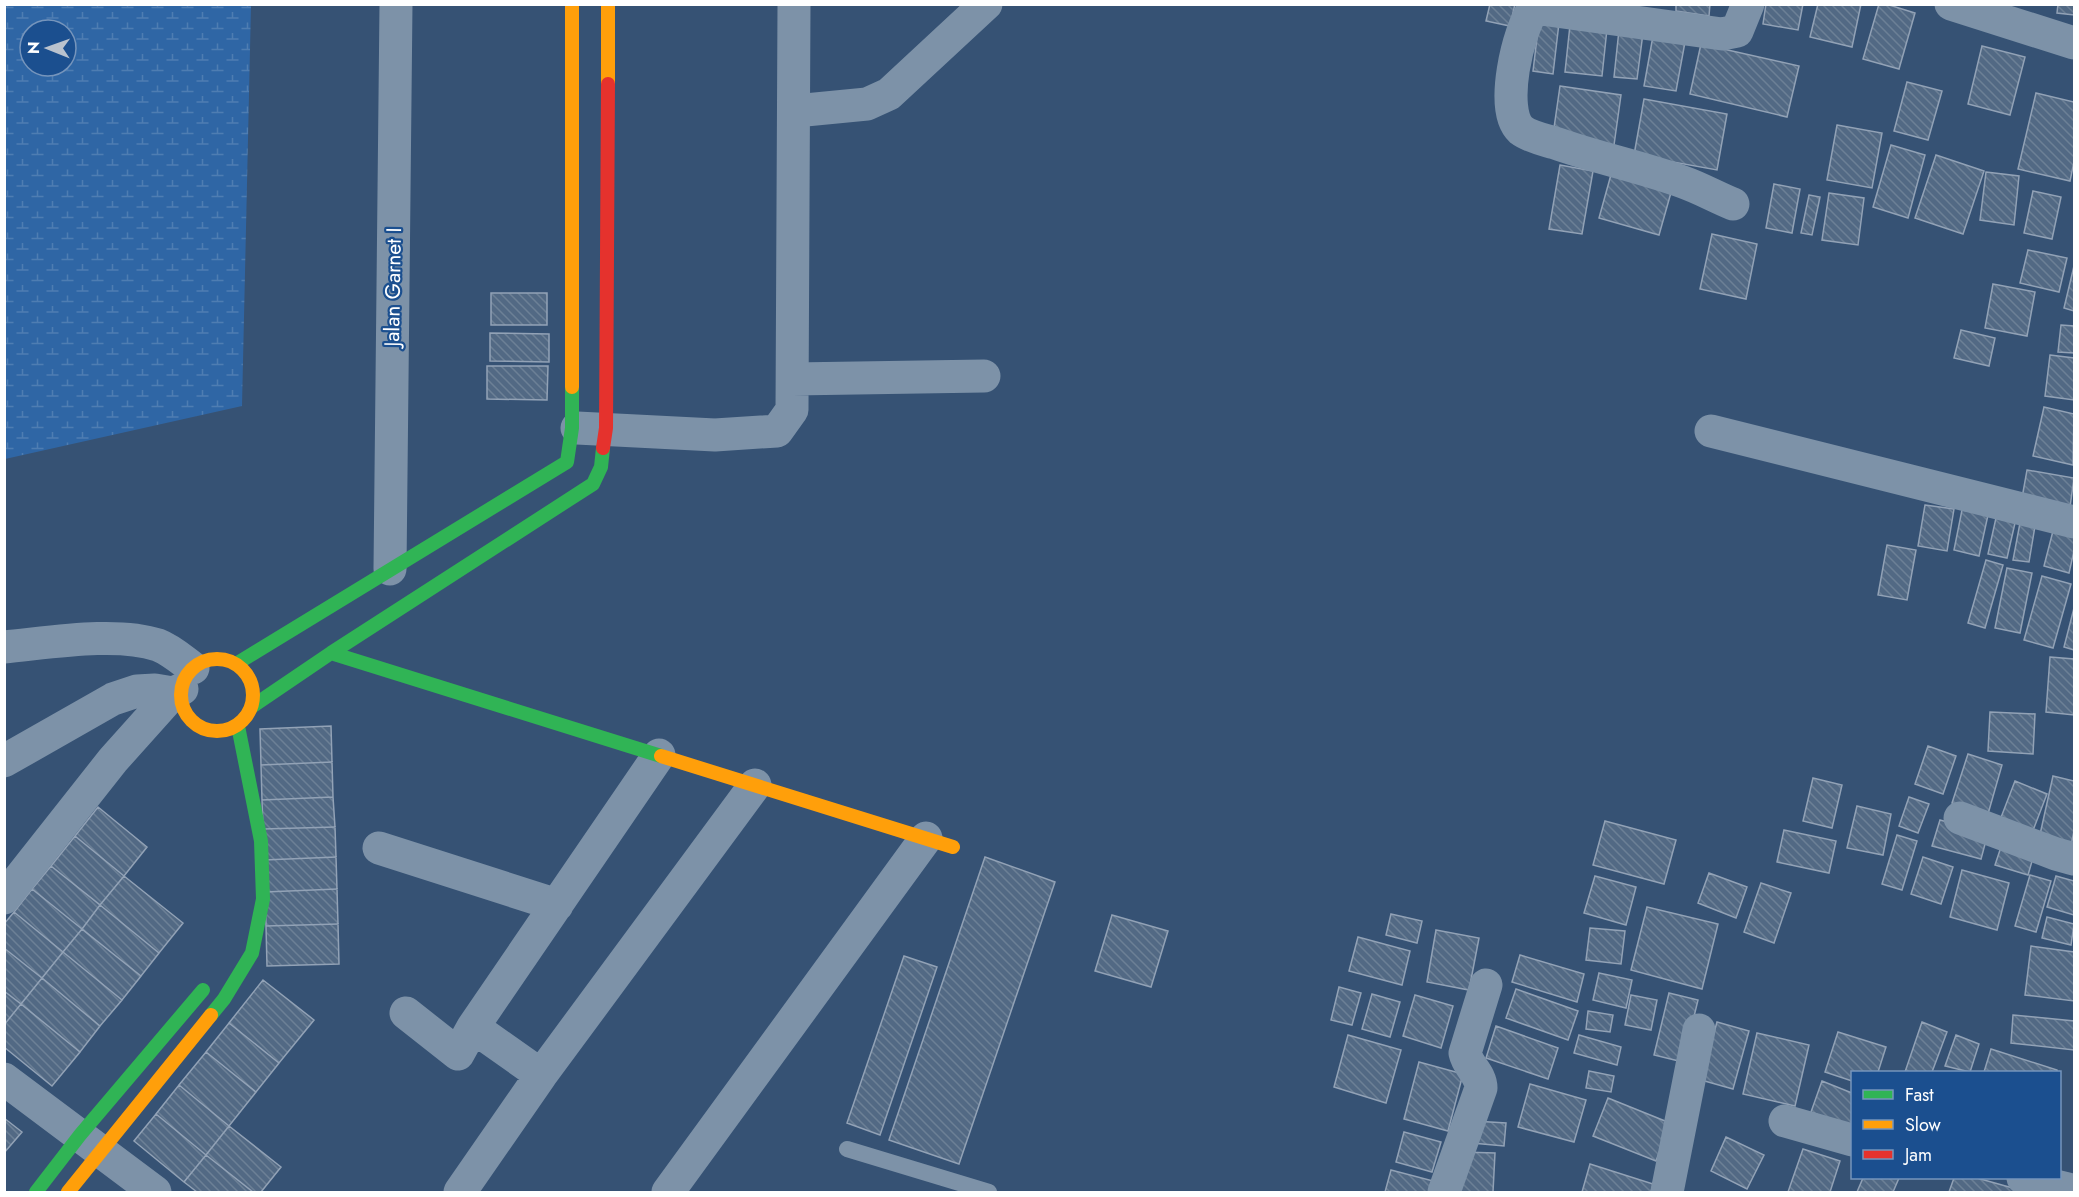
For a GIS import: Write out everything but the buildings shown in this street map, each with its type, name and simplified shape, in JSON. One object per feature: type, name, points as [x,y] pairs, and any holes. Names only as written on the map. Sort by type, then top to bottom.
[{"type":"street","name":"Jalan Garnet I","points":[[390,569],[396,4]]},
{"type":"street","points":[[236,664],[567,462],[572,428],[572,4]]},
{"type":"street","points":[[253,706],[593,484],[602,467],[606,428],[608,4]]},
{"type":"street","points":[[572,428],[715,435],[777,430],[792,410],[794,4]]},
{"type":"street","points":[[795,111],[867,104],[890,94],[986,4]]},
{"type":"street","points":[[1733,204],[1683,182],[1591,156],[1525,133],[1520,129],[1512,113],[1515,68],[1527,18],[1534,6],[1722,34],[1737,31],[1748,4]]},
{"type":"street","points":[[1951,4],[2074,43]]},
{"type":"street","points":[[572,106],[608,106]]},
{"type":"street","points":[[793,379],[984,376]]},
{"type":"street","points":[[1710,430],[2074,522]]},
{"type":"street","points":[[4,647],[106,639],[158,645],[176,655],[182,683],[181,702],[186,714],[195,725],[220,738],[247,717],[253,706],[254,694],[252,682],[246,671],[236,664],[225,659],[214,658],[202,662],[182,683],[113,760],[4,898]]},
{"type":"street","points":[[331,653],[940,842],[668,1192]]},
{"type":"street","points":[[4,761],[113,699],[182,683]]},
{"type":"street","points":[[36,1192],[90,1143],[224,999],[252,953],[263,899],[261,841],[238,726]]},
{"type":"street","points":[[406,1013],[458,1054],[473,1028],[659,755]]},
{"type":"street","points":[[460,1192],[541,1075],[755,785]]},
{"type":"street","points":[[1960,818],[2074,859]]},
{"type":"street","points":[[379,848],[557,905]]},
{"type":"street","points":[[69,1192],[90,1143],[208,983]]},
{"type":"street","points":[[1444,1192],[1481,1088],[1481,1079],[1466,1059],[1466,1053],[1486,985]]},
{"type":"street","points":[[473,1028],[541,1075]]},
{"type":"street","points":[[1667,1192],[1700,1030]]},
{"type":"street","points":[[4,1079],[155,1192]]},
{"type":"street","points":[[1785,1121],[1851,1140]]},
{"type":"street","points":[[2031,1179],[2070,1184]]},
{"type":"lane","points":[[847,1149],[989,1192]]},
{"type":"green space","points":[[4,5],[251,5],[242,406],[5,459]]},
{"type":"traffic: fast","points":[[236,664],[567,462],[572,428],[572,387]]},
{"type":"traffic: fast","points":[[253,706],[593,484],[601,467],[603,448]]},
{"type":"traffic: fast","points":[[331,653],[661,756]]},
{"type":"traffic: fast","points":[[211,1015],[224,999],[252,953],[263,899],[261,841],[238,726]]},
{"type":"traffic: fast","points":[[36,1192],[80,1135],[203,990]]},
{"type":"traffic: slow","points":[[572,4],[572,387]]},
{"type":"traffic: slow","points":[[608,4],[608,84]]},
{"type":"traffic: slow","points":[[224,659],[243,669],[251,681],[253,695],[251,709],[243,721],[231,729],[210,731],[191,721],[183,709],[181,688],[191,669],[203,661],[224,659]]},
{"type":"traffic: slow","points":[[661,756],[953,847]]},
{"type":"traffic: slow","points":[[68,1192],[211,1015]]},
{"type":"traffic: jam","points":[[603,448],[606,428],[608,84]]}]
